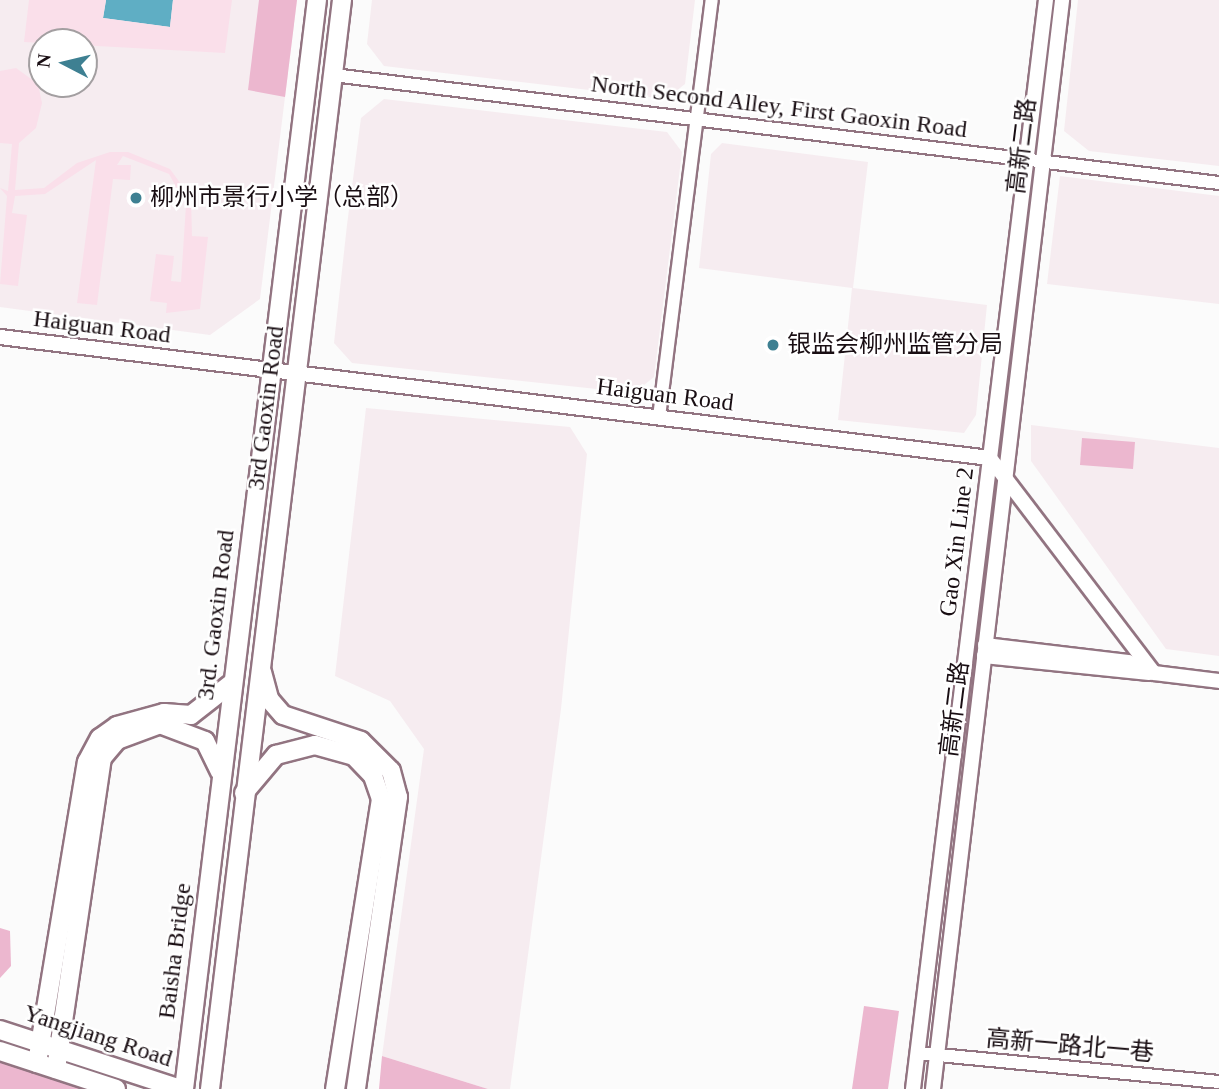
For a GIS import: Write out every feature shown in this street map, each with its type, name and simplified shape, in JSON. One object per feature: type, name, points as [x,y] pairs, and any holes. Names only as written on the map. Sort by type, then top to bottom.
[{"type":"main road","name":"3rd. Gaoxin Road","points":[[215,819],[317,0]]},
{"type":"main road","name":"3rd Gaoxin Road","points":[[240,823],[342,0]]},
{"type":"main road","points":[[260,662],[269,699],[283,715],[361,741],[391,771],[398,797],[356,1089]]},
{"type":"main road","points":[[37,1063],[87,762],[100,738],[117,726],[164,713],[191,715],[232,683]]},
{"type":"main road","points":[[56,1069],[102,758],[117,740],[160,724],[205,741],[221,774]]},
{"type":"main road","points":[[244,793],[276,755],[315,745],[355,756],[373,776],[382,799],[335,1089]]},
{"type":"main road","name":"Baisha Bridge","points":[[182,1089],[215,819]]},
{"type":"main road","name":"Baisha Bridge","points":[[210,1089],[240,823]]},
{"type":"main road","name":"Yangjiang Road","points":[[0,1030],[182,1089]]},
{"type":"main road","points":[[0,1051],[116,1089]]},
{"type":"street","points":[[659,417],[712,0]]},
{"type":"street","name":"Gao Xin Line 2","points":[[913,1089],[1046,0]]},
{"type":"street","name":"高新二路","points":[[933,1089],[1062,0]]},
{"type":"street","name":"North Second Alley, First Gaoxin Road","points":[[333,75],[698,117],[1219,183]]},
{"type":"street","name":"Haiguan Road","points":[[0,337],[990,457]]},
{"type":"street","points":[[990,457],[1154,673]]},
{"type":"street","points":[[985,651],[1128,662],[1154,673],[1219,681]]},
{"type":"street","name":"高新一路北一巷","points":[[918,1052],[1219,1082]]},
{"type":"shaded area","name":"柳州市景行小学（总部）","points":[[0,0],[297,0],[260,299],[210,335],[0,307]]},
{"type":"shaded area","points":[[259,0],[297,0],[285,97],[248,90]]},
{"type":"shaded area","points":[[372,0],[695,0],[685,84],[666,99],[384,66],[367,44]]},
{"type":"shaded area","points":[[1078,0],[1219,0],[1219,166],[1089,151],[1064,131]]},
{"type":"shaded area","points":[[384,99],[667,132],[682,152],[654,377],[634,393],[352,363],[334,343],[347,225],[361,118]]},
{"type":"shaded area","points":[[722,143],[868,162],[853,288],[987,305],[976,415],[964,433],[838,420],[852,288],[699,268],[711,154]]},
{"type":"shaded area","points":[[1060,176],[1219,196],[1219,304],[1047,284]]},
{"type":"shaded area","points":[[366,408],[570,427],[587,454],[561,709],[510,1089],[488,1089],[382,1056],[424,749],[390,701],[335,676]]},
{"type":"shaded area","points":[[1031,425],[1219,448],[1219,656],[1166,649],[1031,461]]},
{"type":"shaded area","points":[[1082,438],[1135,442],[1133,469],[1080,465]]},
{"type":"shaded area","points":[[0,928],[10,931],[11,966],[0,978]]},
{"type":"shaded area","points":[[864,1006],[899,1011],[888,1089],[852,1089]]},
{"type":"shaded area","points":[[0,1051],[116,1089],[0,1089]]},
{"type":"shaded area","points":[[382,1056],[488,1089],[379,1089]]},
{"type":"water","points":[[106,0],[173,0],[170,27],[103,18]]},
{"type":"building","points":[[29,0],[106,0],[103,18],[170,27],[173,0],[232,0],[225,53],[98,46],[98,28],[28,28],[28,42],[24,42]]},
{"type":"building","points":[[16,68],[28,77],[28,98],[41,98],[42,103],[36,128],[19,143],[15,190],[44,188],[77,163],[110,152],[128,152],[170,169],[191,198],[192,236],[208,237],[200,309],[166,313],[167,303],[150,301],[156,254],[174,256],[171,281],[181,282],[186,205],[169,174],[123,156],[117,165],[131,165],[130,180],[113,179],[97,305],[77,303],[96,160],[45,194],[15,196],[12,213],[27,215],[18,286],[0,284],[7,196],[0,188],[8,191],[12,144],[0,143],[0,71]]},
{"type":"place","name":"柳州市景行小学（总部）","points":[[136,198]]},
{"type":"place","name":"银监会柳州监管分局","points":[[773,345]]}]
